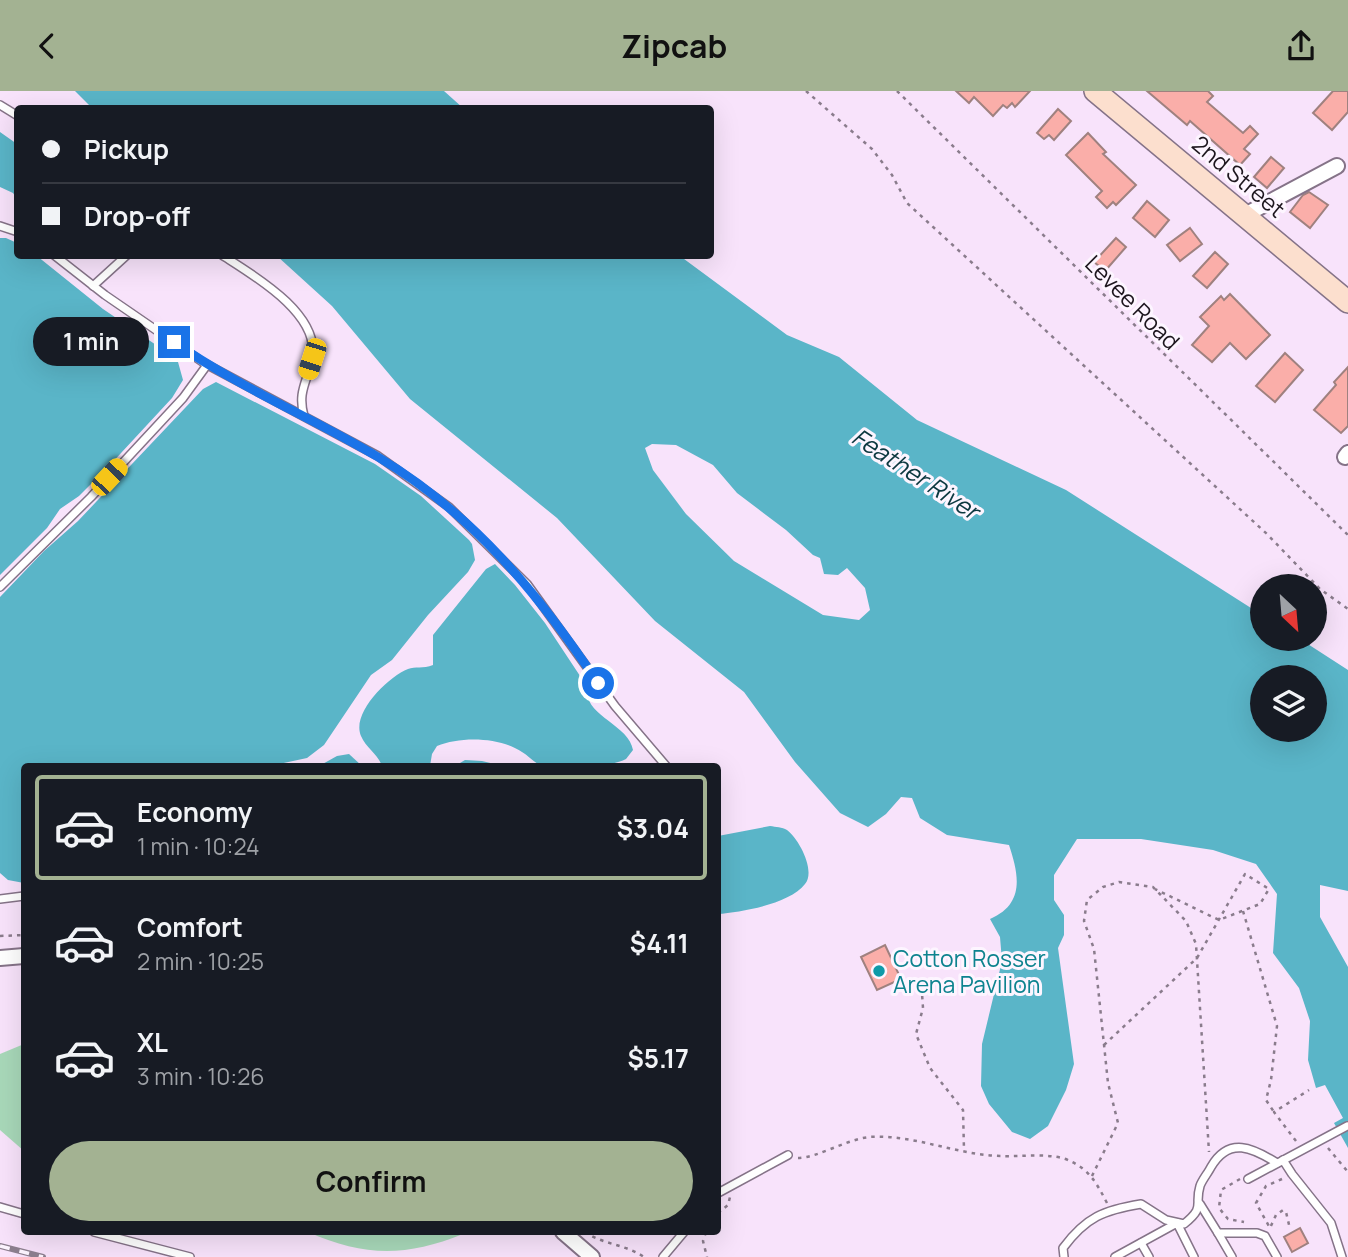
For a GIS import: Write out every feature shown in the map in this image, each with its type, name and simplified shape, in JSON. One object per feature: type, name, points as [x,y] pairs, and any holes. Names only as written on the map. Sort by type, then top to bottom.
[{"type":"main road","name":"2nd Street","points":[[1095,91],[1348,302]]},
{"type":"street","points":[[1245,215],[1337,166]]},
{"type":"street","points":[[0,958],[21,956]]},
{"type":"street","points":[[566,1235],[592,1257]]},
{"type":"lane","points":[[59,259],[93,286],[207,365],[404,473],[468,523],[527,584],[615,706],[664,763]]},
{"type":"lane","points":[[93,286],[123,259]]},
{"type":"lane","points":[[228,259],[279,295],[305,324],[313,348],[300,397],[304,416]]},
{"type":"lane","points":[[0,587],[183,398],[207,365]]},
{"type":"lane","points":[[1,898],[21,896]]},
{"type":"lane","points":[[1245,1179],[1347,1126]]},
{"type":"lane","points":[[1064,1257],[1063,1248],[1076,1231],[1109,1209],[1141,1204],[1166,1220],[1184,1224],[1195,1216],[1200,1204],[1200,1186],[1217,1158],[1234,1147],[1255,1149],[1280,1161],[1331,1223],[1342,1257]]},
{"type":"lane","points":[[721,1191],[788,1155]]},
{"type":"lane","points":[[1200,1204],[1232,1257]]},
{"type":"lane","points":[[0,1207],[21,1213]]},
{"type":"lane","points":[[1115,1257],[1177,1223]]},
{"type":"lane","points":[[1177,1223],[1194,1257]]},
{"type":"lane","points":[[1218,1233],[1257,1233],[1265,1236],[1277,1257]]},
{"type":"lane","points":[[106,1235],[190,1257]]},
{"type":"lane","points":[[663,1257],[681,1235]]},
{"type":"lane","points":[[1141,1243],[1149,1257]]},
{"type":"path","points":[[806,91],[872,149],[892,175],[907,203],[1267,534],[1320,589],[1348,609]]},
{"type":"path","name":"Levee Road","points":[[897,91],[1348,535]]},
{"type":"path","points":[[1092,1175],[1118,1123],[1108,1083],[1104,1045],[1094,949],[1084,921],[1087,900],[1104,887],[1119,882],[1153,887],[1219,920],[1260,904],[1269,889],[1245,874],[1219,920],[1197,958],[1104,1045]]},
{"type":"path","points":[[1153,887],[1186,921],[1196,944],[1210,1169]]},
{"type":"path","points":[[1243,911],[1277,1026],[1266,1100],[1302,1150]]},
{"type":"path","points":[[0,936],[21,935]]},
{"type":"path","points":[[921,979],[923,1008],[916,1034],[930,1068],[963,1110],[964,1150]]},
{"type":"path","points":[[1274,1112],[1309,1090]]},
{"type":"path","points":[[788,1155],[801,1159],[841,1143],[869,1137],[901,1138],[998,1156],[1069,1160],[1092,1175],[1109,1209]]},
{"type":"path","points":[[1321,1140],[1348,1172]]},
{"type":"path","points":[[1268,1225],[1256,1203],[1266,1186],[1292,1174]]},
{"type":"path","points":[[1245,1179],[1220,1190],[1219,1208],[1228,1219],[1246,1223]]},
{"type":"path","points":[[721,1211],[728,1205]]},
{"type":"path","points":[[1257,1224],[1268,1225],[1270,1228],[1276,1215],[1283,1210],[1286,1212],[1290,1229]]},
{"type":"path","points":[[590,1235],[600,1241],[627,1247],[644,1257]]},
{"type":"path","points":[[705,1235],[703,1241],[707,1257]]},
{"type":"green space","points":[[21,1045],[21,1148],[0,1130],[0,1054]]},
{"type":"green space","points":[[316,1235],[460,1235],[423,1247],[385,1251],[367,1250]]},
{"type":"water","points":[[75,91],[444,91],[460,105],[89,105]]},
{"type":"water","points":[[0,132],[14,142],[14,194],[0,187]]},
{"type":"water","points":[[0,238],[6,238],[14,242],[14,259],[41,259],[103,309],[178,362],[183,380],[172,398],[109,466],[79,496],[60,509],[47,528],[0,575]]},
{"type":"water","name":"Feather River","points":[[280,259],[684,259],[787,335],[839,357],[917,420],[1066,490],[1250,607],[1250,651],[1319,651],[1348,670],[1348,891],[1320,885],[1320,917],[1348,967],[1348,1148],[1334,1123],[1343,1118],[1325,1085],[1316,1088],[1308,1060],[1310,1021],[1299,988],[1273,953],[1277,894],[1256,864],[1213,850],[1141,839],[1077,839],[1054,875],[1054,900],[1064,915],[1064,935],[1058,948],[1074,1064],[1066,1090],[1048,1126],[1030,1139],[1012,1132],[989,1104],[981,1086],[982,1044],[1002,961],[1000,937],[990,919],[1009,905],[1016,888],[1017,878],[1009,845],[947,835],[920,818],[912,798],[901,797],[886,814],[868,827],[840,813],[795,762],[744,692],[655,621],[557,518],[410,399],[332,306]],"holes":[[[652,444],[676,445],[713,465],[737,493],[820,558],[824,574],[838,575],[847,568],[865,588],[870,610],[859,620],[823,615],[734,561],[686,514],[653,470],[645,448]]]},
{"type":"water","points":[[216,382],[375,464],[421,496],[469,540],[475,560],[468,572],[428,615],[392,660],[371,675],[324,745],[307,758],[284,763],[21,763],[21,882],[8,880],[0,873],[0,597],[44,551],[78,521],[203,389]]},
{"type":"water","points":[[495,564],[545,623],[588,688],[592,705],[630,741],[633,750],[626,759],[614,763],[538,763],[503,743],[469,740],[437,746],[430,763],[380,763],[363,740],[359,727],[361,717],[373,697],[400,673],[411,668],[433,665],[433,635],[486,569]]},
{"type":"water","points":[[349,754],[359,763],[324,763],[337,756]]},
{"type":"water","points":[[465,760],[490,763],[460,763]]},
{"type":"water","points":[[770,826],[787,830],[805,855],[809,871],[805,884],[798,891],[777,902],[721,914],[721,835]]},
{"type":"building","points":[[956,91],[1030,91],[1015,107],[1012,103],[1007,108],[1003,105],[993,116],[974,97],[969,103]]},
{"type":"building","points":[[1147,91],[1208,91],[1213,96],[1207,102],[1243,133],[1250,126],[1258,134],[1244,149],[1250,154],[1240,165],[1190,121],[1187,125]]},
{"type":"building","points":[[1333,91],[1348,91],[1348,112],[1332,130],[1313,113]]},
{"type":"building","points":[[1058,109],[1071,121],[1054,140],[1049,135],[1044,139],[1037,133]]},
{"type":"building","points":[[1088,133],[1106,152],[1103,154],[1136,185],[1116,205],[1113,202],[1107,208],[1096,197],[1102,191],[1066,155]]},
{"type":"building","points":[[1271,157],[1284,168],[1267,188],[1254,177]]},
{"type":"building","points":[[1309,192],[1328,205],[1310,228],[1290,212],[1303,195]]},
{"type":"building","points":[[1147,201],[1169,220],[1155,237],[1133,218]]},
{"type":"building","points":[[1190,228],[1202,244],[1180,261],[1167,245]]},
{"type":"building","points":[[1116,238],[1126,247],[1105,271],[1094,262]]},
{"type":"building","points":[[1215,252],[1228,264],[1207,288],[1193,276]]},
{"type":"building","points":[[1230,294],[1270,335],[1246,359],[1230,343],[1212,362],[1192,345],[1209,326],[1200,317],[1221,296],[1224,300]]},
{"type":"building","points":[[1285,353],[1303,370],[1275,402],[1256,386]]},
{"type":"building","points":[[1348,367],[1348,426],[1341,433],[1314,410]]},
{"type":"building","points":[[885,945],[901,979],[877,990],[861,957]]},
{"type":"building","points":[[1300,1228],[1308,1243],[1292,1252],[1284,1237]]},
{"type":"railway","points":[[0,1246],[43,1257]]},
{"type":"place","name":"Cotton Rosser Arena Pavilion","points":[[879,971]]},
{"type":"route","points":[[174,342],[204,363],[378,456],[431,492],[468,523],[527,584],[598,683]]}]
